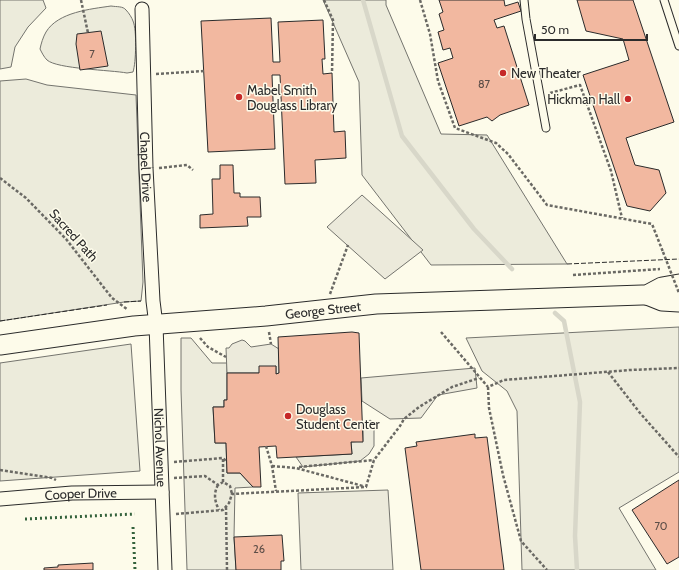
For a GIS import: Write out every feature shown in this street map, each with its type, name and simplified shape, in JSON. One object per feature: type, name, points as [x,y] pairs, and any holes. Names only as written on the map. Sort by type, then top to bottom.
[{"type":"street","name":"Chapel Drive","points":[[142,9],[146,168],[153,301],[156,325]]},
{"type":"street","name":"George Street","points":[[647,295],[662,287],[675,276]]},
{"type":"street","name":"George Street","points":[[0,345],[134,326],[324,310],[376,304],[647,295],[662,301],[679,302]]},
{"type":"street","name":"Nichol Avenue","points":[[156,325],[165,570]]},
{"type":"street","name":"Cooper Drive","points":[[0,499],[72,493],[162,492]]},
{"type":"lane","points":[[524,0],[526,19],[546,128]]},
{"type":"lane","points":[[664,0],[679,46]]},
{"type":"path","points":[[81,0],[88,32]]},
{"type":"path","points":[[324,0],[333,20],[332,73]]},
{"type":"path","points":[[420,0],[430,34],[438,82],[455,128],[496,143],[508,154],[547,205],[652,224],[679,293]]},
{"type":"path","points":[[144,74],[204,71]]},
{"type":"path","points":[[540,96],[580,85],[611,171],[622,218]]},
{"type":"path","points":[[146,168],[187,165],[193,170]]},
{"type":"path","name":"Sacred Path","points":[[0,178],[26,198],[66,239],[112,298],[128,310]]},
{"type":"path","points":[[324,310],[348,245]]},
{"type":"path","points":[[573,275],[675,276]]},
{"type":"path","points":[[441,332],[488,387],[489,408],[503,475],[521,541],[546,570]]},
{"type":"path","points":[[196,333],[208,347],[226,357]]},
{"type":"path","points":[[488,387],[504,380],[679,368]]},
{"type":"path","points":[[608,372],[640,413],[679,458]]},
{"type":"path","points":[[366,487],[374,460],[404,419],[418,407],[452,387],[480,378]]},
{"type":"path","points":[[266,446],[272,466],[276,491]]},
{"type":"path","points":[[161,463],[223,458],[227,462]]},
{"type":"path","points":[[223,458],[223,482]]},
{"type":"path","points":[[296,468],[374,460]]},
{"type":"path","points":[[272,466],[296,468],[366,487]]},
{"type":"path","points":[[0,470],[52,478],[72,493]]},
{"type":"path","points":[[162,479],[205,476],[218,485]]},
{"type":"path","points":[[219,510],[215,502],[215,490],[218,485],[223,482]]},
{"type":"path","points":[[163,515],[223,510],[229,503],[232,494],[230,486],[223,482]]},
{"type":"path","points":[[232,494],[366,487]]},
{"type":"path","points":[[226,507],[227,570]]},
{"type":"shaded area","points":[[0,0],[43,0],[46,8],[28,27],[15,47],[11,67],[0,69]]},
{"type":"shaded area","points":[[323,0],[386,0],[386,5],[441,134],[487,135],[567,264],[431,265],[362,175],[359,82]]},
{"type":"shaded area","points":[[111,6],[122,7],[125,9],[133,21],[136,46],[133,72],[127,73],[72,67],[53,63],[45,58],[40,49],[42,40],[51,25],[58,20],[76,13]]},
{"type":"shaded area","points":[[26,79],[47,85],[136,95],[143,282],[141,301],[124,302],[0,321],[0,81]]},
{"type":"shaded area","points":[[362,195],[423,250],[385,279],[327,227]]},
{"type":"shaded area","points":[[679,327],[679,472],[619,508],[656,570],[522,570],[517,411],[507,391],[482,371],[466,338]]},
{"type":"shaded area","points":[[181,338],[191,338],[212,363],[227,363],[227,400],[224,400],[224,407],[213,407],[215,443],[226,443],[227,473],[240,473],[253,487],[235,488],[234,537],[236,570],[187,570],[181,390]]},
{"type":"shaded area","points":[[242,340],[251,347],[271,344],[279,349],[279,373],[276,374],[276,366],[259,373],[227,373],[226,348],[229,348],[232,344]]},
{"type":"shaded area","points":[[131,344],[140,471],[0,481],[0,363]]},
{"type":"shaded area","points":[[475,368],[477,388],[438,395],[421,418],[390,419],[362,401],[361,378]]},
{"type":"shaded area","points":[[370,420],[374,423],[374,446],[369,454],[360,461],[303,467],[296,457],[352,454],[351,442],[363,441],[363,426]]},
{"type":"shaded area","points":[[388,490],[393,570],[301,570],[298,493]]},
{"type":"building","points":[[439,0],[504,0],[505,6],[518,2],[521,11],[494,20],[497,28],[504,26],[529,105],[500,115],[492,121],[487,117],[459,126],[438,63],[453,58],[450,48],[443,50],[438,32],[444,30],[439,14],[443,12]]},
{"type":"building","name":"Hickman Hall","points":[[577,0],[633,0],[674,122],[626,138],[635,165],[659,170],[666,193],[650,211],[627,206],[583,75],[629,60],[623,39],[586,31]]},
{"type":"building","name":"Mabel Smith Douglass Library","points":[[271,18],[273,62],[280,62],[278,22],[323,20],[325,59],[322,59],[323,74],[332,73],[334,132],[345,131],[346,158],[315,160],[316,183],[285,184],[280,75],[272,75],[275,149],[208,152],[201,21]]},
{"type":"building","points":[[101,31],[108,66],[80,70],[76,44],[77,34]]},
{"type":"building","points":[[220,165],[233,165],[234,193],[240,193],[240,197],[260,197],[261,217],[247,217],[248,226],[200,228],[200,215],[213,214],[212,179],[220,179]]},
{"type":"building","name":"Douglass Student Center","points":[[352,332],[359,333],[363,442],[351,442],[352,454],[277,458],[276,446],[259,447],[261,487],[253,487],[240,473],[227,473],[226,443],[215,443],[213,407],[224,407],[224,400],[227,400],[227,373],[259,373],[259,366],[276,366],[276,374],[279,373],[278,337]]},
{"type":"building","points":[[475,434],[475,438],[487,437],[504,570],[421,570],[405,448],[417,446],[416,442]]},
{"type":"building","points":[[679,480],[679,557],[667,564],[632,510]]},
{"type":"building","points":[[282,535],[284,561],[281,561],[281,570],[236,570],[234,537]]},
{"type":"building","points":[[93,563],[93,570],[44,570],[44,568],[58,567],[58,565]]},
{"type":"waterway","points":[[363,0],[402,136],[474,229],[512,269]]},
{"type":"waterway","points":[[555,313],[564,321],[580,402],[575,536],[577,570]]},
{"type":"hedge","points":[[25,519],[135,514]]},
{"type":"hedge","points":[[133,527],[135,570]]},
{"type":"fence","points":[[567,264],[679,259]]},
{"type":"fence","points":[[124,302],[141,301]]},
{"type":"fence","points":[[0,321],[107,305]]},
{"type":"place","name":"New Theater","points":[[503,73]]},
{"type":"place","name":"Mabel Smith Douglass Library","points":[[239,97]]},
{"type":"place","name":"Hickman Hall","points":[[628,99]]},
{"type":"place","name":"Douglass Student Center","points":[[288,416]]}]
